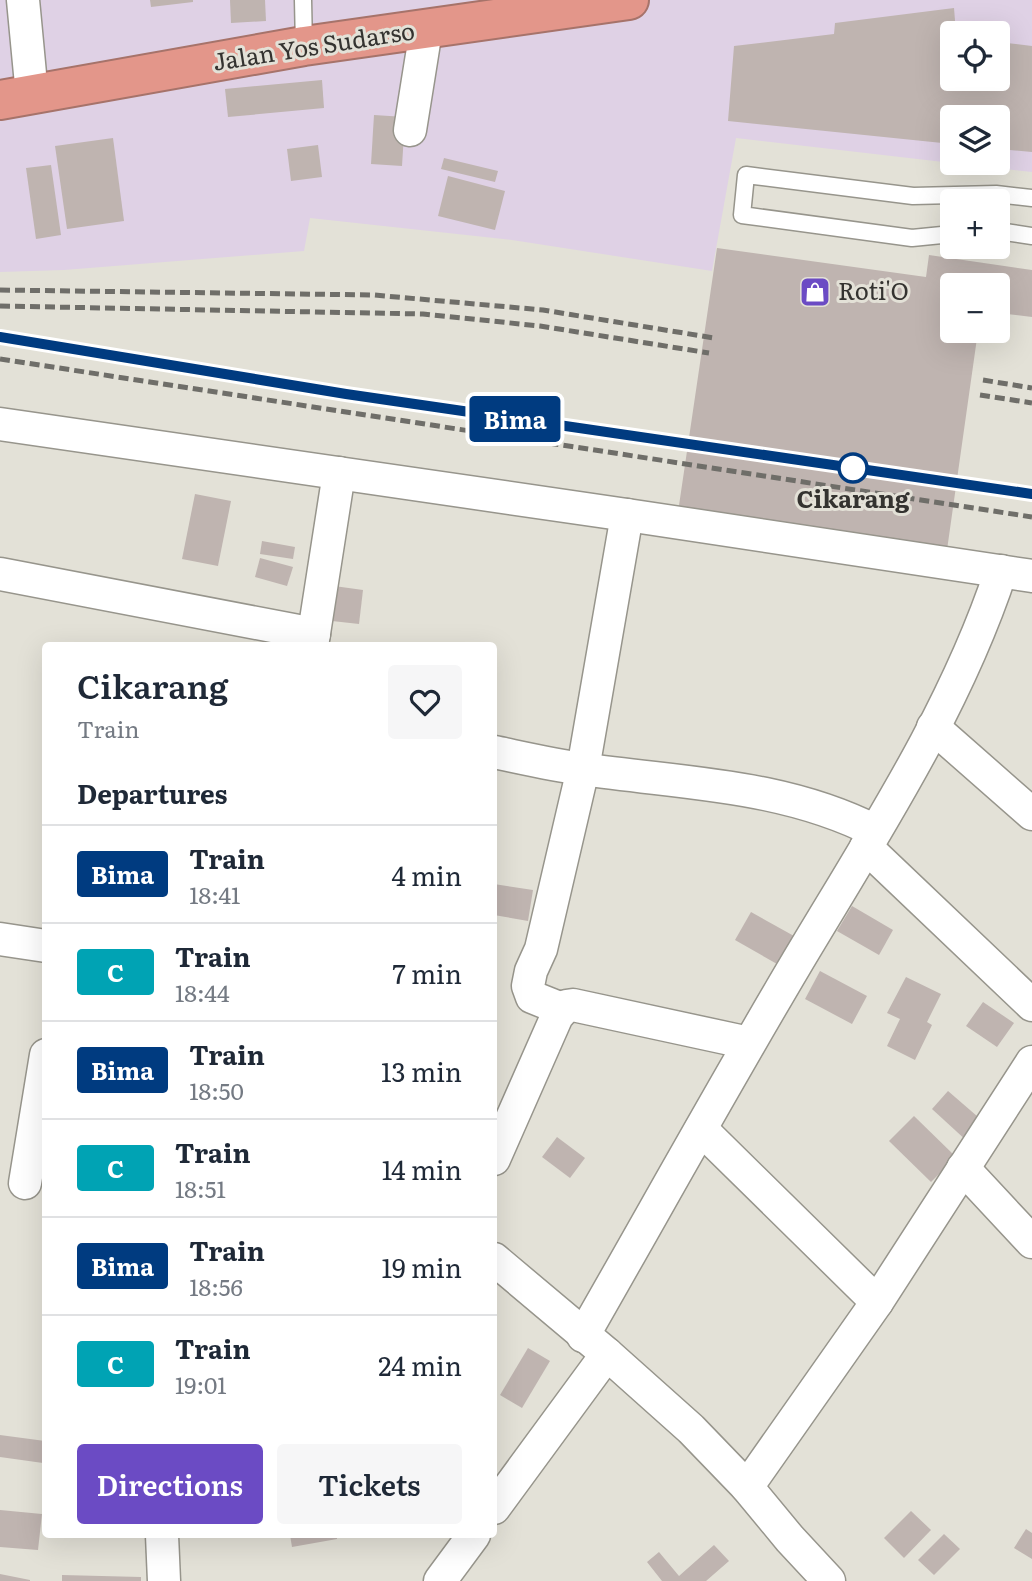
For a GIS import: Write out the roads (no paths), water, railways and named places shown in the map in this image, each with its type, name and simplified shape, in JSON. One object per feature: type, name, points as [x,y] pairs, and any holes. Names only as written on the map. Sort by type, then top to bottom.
[{"type":"highway","name":"Jalan Yos Sudarso","points":[[16,98],[304,47],[426,30],[545,6],[629,0]]},
{"type":"street","points":[[16,98],[23,0]]},
{"type":"street","points":[[410,130],[426,30]]},
{"type":"street","points":[[0,424],[627,514],[1032,576]]},
{"type":"street","points":[[0,574],[313,640],[339,473]]},
{"type":"street","points":[[627,514],[583,769],[541,950],[529,980],[532,997],[562,1009],[573,1005],[749,1043]]},
{"type":"street","points":[[497,1503],[595,1345],[701,1129],[933,727],[985,619],[1001,571]]},
{"type":"street","points":[[933,727],[1032,814]]},
{"type":"street","points":[[497,753],[583,769],[716,784],[798,801],[845,816],[1032,1005]]},
{"type":"street","points":[[0,939],[42,945]]},
{"type":"street","points":[[497,1152],[562,1009]]},
{"type":"street","points":[[747,1487],[877,1302],[1032,1062]]},
{"type":"street","points":[[23,1182],[42,1077]]},
{"type":"street","points":[[701,1129],[877,1302]]},
{"type":"street","points":[[963,1168],[1032,1241]]},
{"type":"street","points":[[497,1262],[691,1429],[747,1487],[829,1581]]},
{"type":"street","points":[[162,1538],[164,1581]]},
{"type":"street","points":[[440,1581],[472,1538]]},
{"type":"lane","points":[[303,0],[304,47]]},
{"type":"lane","points":[[940,196],[913,197],[746,175],[742,215],[912,238],[940,235]]},
{"type":"lane","points":[[1010,196],[1032,198]]},
{"type":"lane","points":[[1010,233],[1032,236]]},
{"type":"railway","points":[[0,290],[374,295],[543,310],[714,338]]},
{"type":"railway","points":[[0,306],[423,314],[540,326],[709,353]]},
{"type":"railway","points":[[0,337],[346,394],[1032,495]]},
{"type":"railway","points":[[0,359],[1032,517]]},
{"type":"railway","points":[[983,380],[1032,388]]},
{"type":"railway","points":[[980,395],[1032,403]]},
{"type":"train","name":"Bima","points":[[0,337],[346,394],[1032,494]]},
{"type":"place","name":"Roti'O","points":[[815,292]]},
{"type":"place","name":"Cikarang","points":[[853,468]]}]
